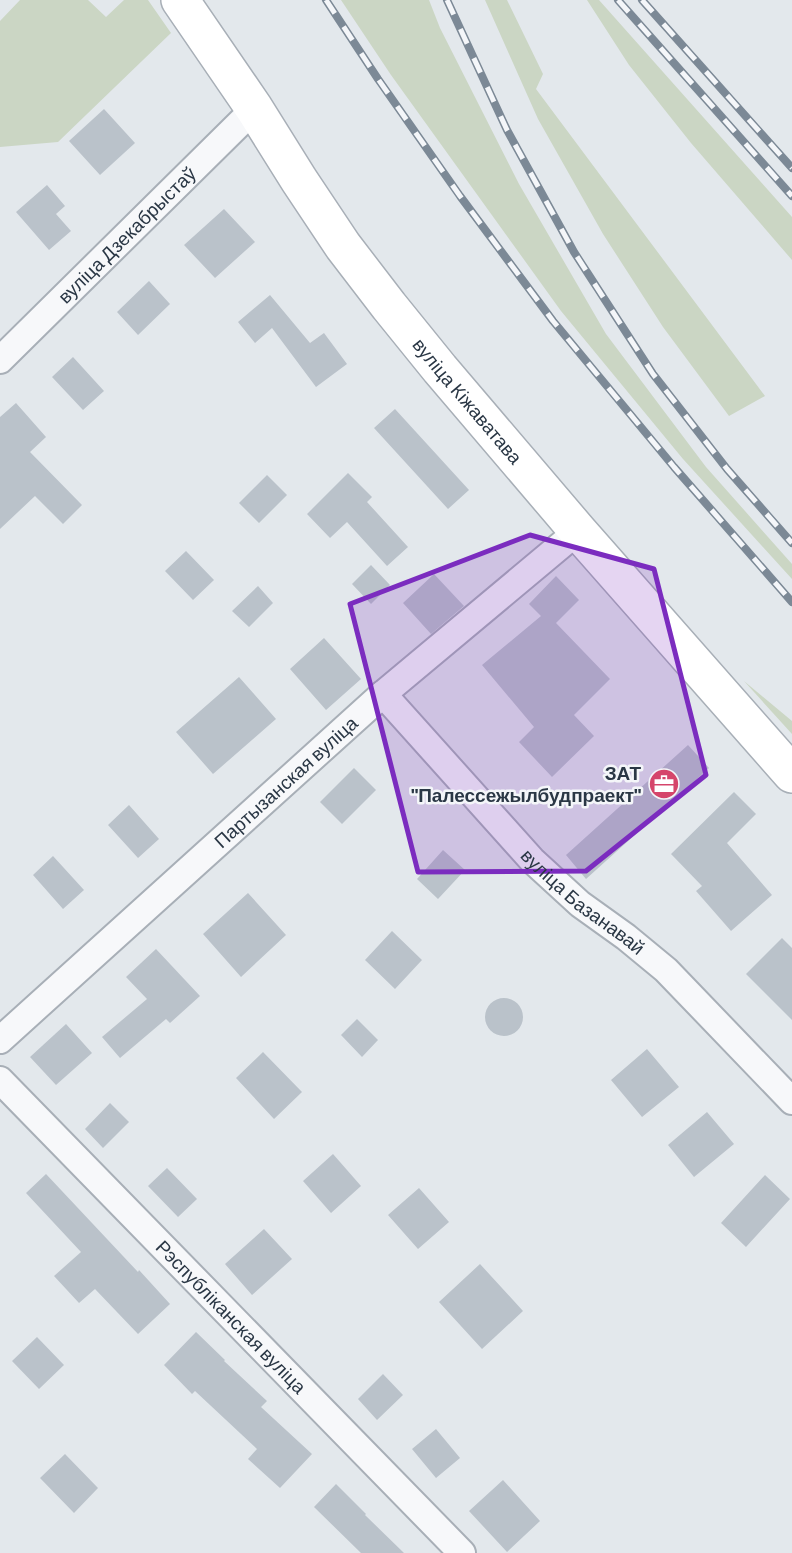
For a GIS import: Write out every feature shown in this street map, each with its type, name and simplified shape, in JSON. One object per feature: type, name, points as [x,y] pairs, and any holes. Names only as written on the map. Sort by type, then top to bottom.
[{"type":"main road","name":"вуліца Кіжаватава","points":[[180,0],[343,246],[389,306],[578,531],[792,774]]},
{"type":"street","name":"вуліца Дзекабрыстаў","points":[[0,360],[254,108]]},
{"type":"street","name":"Партызанская вуліца","points":[[0,1040],[383,694],[578,531]]},
{"type":"street","name":"вуліца Базанавай","points":[[383,694],[532,860],[579,904],[626,937],[666,970],[792,1101]]},
{"type":"street","name":"Рэспубліканская вуліца","points":[[0,1080],[462,1553]]},
{"type":"highlighted area","points":[[530,535],[654,569],[706,775],[586,871],[418,872],[350,604]]},
{"type":"green space","points":[[20,0],[88,0],[106,17],[124,0],[148,0],[171,33],[58,142],[0,147],[0,21]]},
{"type":"green space","points":[[341,0],[429,0],[440,28],[519,184],[606,334],[706,467],[792,564],[792,579],[683,459],[561,311],[391,75]]},
{"type":"green space","points":[[485,0],[507,0],[543,74],[536,89],[765,396],[729,416],[663,327],[603,234],[538,119]]},
{"type":"green space","points":[[587,0],[599,0],[792,217],[792,260],[691,143],[629,65]]},
{"type":"green space","points":[[744,681],[792,721],[792,734]]},
{"type":"building","points":[[104,109],[135,143],[100,175],[69,141]]},
{"type":"building","points":[[47,185],[65,206],[56,214],[71,231],[49,250],[16,212]]},
{"type":"building","points":[[224,209],[255,242],[215,278],[184,245]]},
{"type":"building","points":[[149,281],[170,304],[138,335],[117,312]]},
{"type":"building","points":[[270,295],[310,343],[324,333],[347,364],[316,387],[272,328],[255,343],[238,322]]},
{"type":"building","points":[[73,357],[104,391],[83,410],[52,377]]},
{"type":"building","points":[[16,403],[46,437],[30,452],[82,505],[63,524],[35,496],[0,529],[0,417]]},
{"type":"building","points":[[395,409],[469,490],[448,509],[374,428]]},
{"type":"building","points":[[348,473],[372,497],[367,502],[408,547],[387,566],[347,522],[330,538],[307,514]]},
{"type":"building","points":[[267,475],[287,495],[259,523],[239,503]]},
{"type":"building","points":[[186,551],[214,580],[193,600],[165,571]]},
{"type":"building","points":[[371,565],[390,585],[371,604],[352,584]]},
{"type":"building","points":[[434,574],[464,606],[431,634],[403,603]]},
{"type":"building","points":[[556,576],[579,600],[556,623],[610,679],[574,715],[594,736],[552,777],[519,742],[534,727],[482,665],[541,616],[529,604]]},
{"type":"building","points":[[258,586],[273,603],[249,627],[232,611]]},
{"type":"building","points":[[324,638],[361,679],[326,710],[290,669]]},
{"type":"building","points":[[239,677],[276,719],[213,774],[176,732]]},
{"type":"building","points":[[688,745],[709,768],[586,879],[566,855]]},
{"type":"building","points":[[354,768],[376,790],[342,824],[320,802]]},
{"type":"building","points":[[734,792],[756,814],[727,843],[772,895],[731,931],[696,891],[702,886],[671,854]]},
{"type":"building","points":[[129,805],[159,839],[138,858],[108,825]]},
{"type":"building","points":[[443,850],[465,870],[438,899],[417,879]]},
{"type":"building","points":[[53,856],[84,890],[63,909],[33,875]]},
{"type":"building","points":[[248,893],[286,935],[241,977],[203,934]]},
{"type":"building","points":[[392,931],[422,960],[395,989],[365,960]]},
{"type":"building","points":[[782,938],[792,948],[792,1020],[746,974]]},
{"type":"building","points":[[156,949],[200,996],[170,1023],[166,1019],[120,1058],[102,1037],[147,999],[126,977]]},
{"type":"building","points":[[504,998],[518,1003],[523,1017],[518,1031],[504,1036],[490,1031],[485,1017],[490,1003]]},
{"type":"building","points":[[357,1019],[378,1040],[362,1057],[341,1035]]},
{"type":"building","points":[[66,1024],[92,1053],[56,1085],[30,1057]]},
{"type":"building","points":[[647,1049],[679,1087],[642,1117],[611,1080]]},
{"type":"building","points":[[263,1052],[302,1092],[274,1119],[236,1078]]},
{"type":"building","points":[[110,1103],[129,1122],[103,1148],[85,1129]]},
{"type":"building","points":[[707,1112],[734,1144],[694,1177],[668,1145]]},
{"type":"building","points":[[333,1154],[361,1186],[331,1213],[303,1181]]},
{"type":"building","points":[[167,1168],[197,1199],[178,1217],[148,1186]]},
{"type":"building","points":[[46,1174],[170,1304],[138,1334],[95,1289],[79,1303],[54,1276],[81,1252],[26,1193]]},
{"type":"building","points":[[765,1175],[790,1199],[746,1247],[721,1223]]},
{"type":"building","points":[[419,1188],[449,1222],[418,1249],[388,1215]]},
{"type":"building","points":[[264,1229],[292,1259],[252,1295],[225,1264]]},
{"type":"building","points":[[480,1264],[523,1311],[482,1349],[439,1302]]},
{"type":"building","points":[[196,1332],[267,1401],[261,1407],[312,1454],[280,1488],[248,1459],[257,1449],[195,1391],[192,1394],[164,1365]]},
{"type":"building","points":[[37,1337],[64,1365],[39,1389],[12,1361]]},
{"type":"building","points":[[383,1374],[403,1395],[377,1420],[358,1399]]},
{"type":"building","points":[[436,1429],[460,1458],[436,1478],[412,1449]]},
{"type":"building","points":[[65,1454],[98,1488],[74,1513],[40,1478]]},
{"type":"building","points":[[503,1480],[540,1521],[507,1552],[469,1511]]},
{"type":"building","points":[[336,1484],[404,1553],[361,1553],[314,1507]]},
{"type":"railway","points":[[326,0],[460,196],[553,321],[674,467],[792,602]]},
{"type":"railway","points":[[447,0],[507,130],[574,252],[653,374],[727,469],[792,543]]},
{"type":"railway","points":[[618,0],[792,196]]},
{"type":"railway","points":[[642,0],[792,168]]},
{"type":"place","name":"ЗАТ \"Палессежылбудпраект\"","points":[[664,784]]}]
